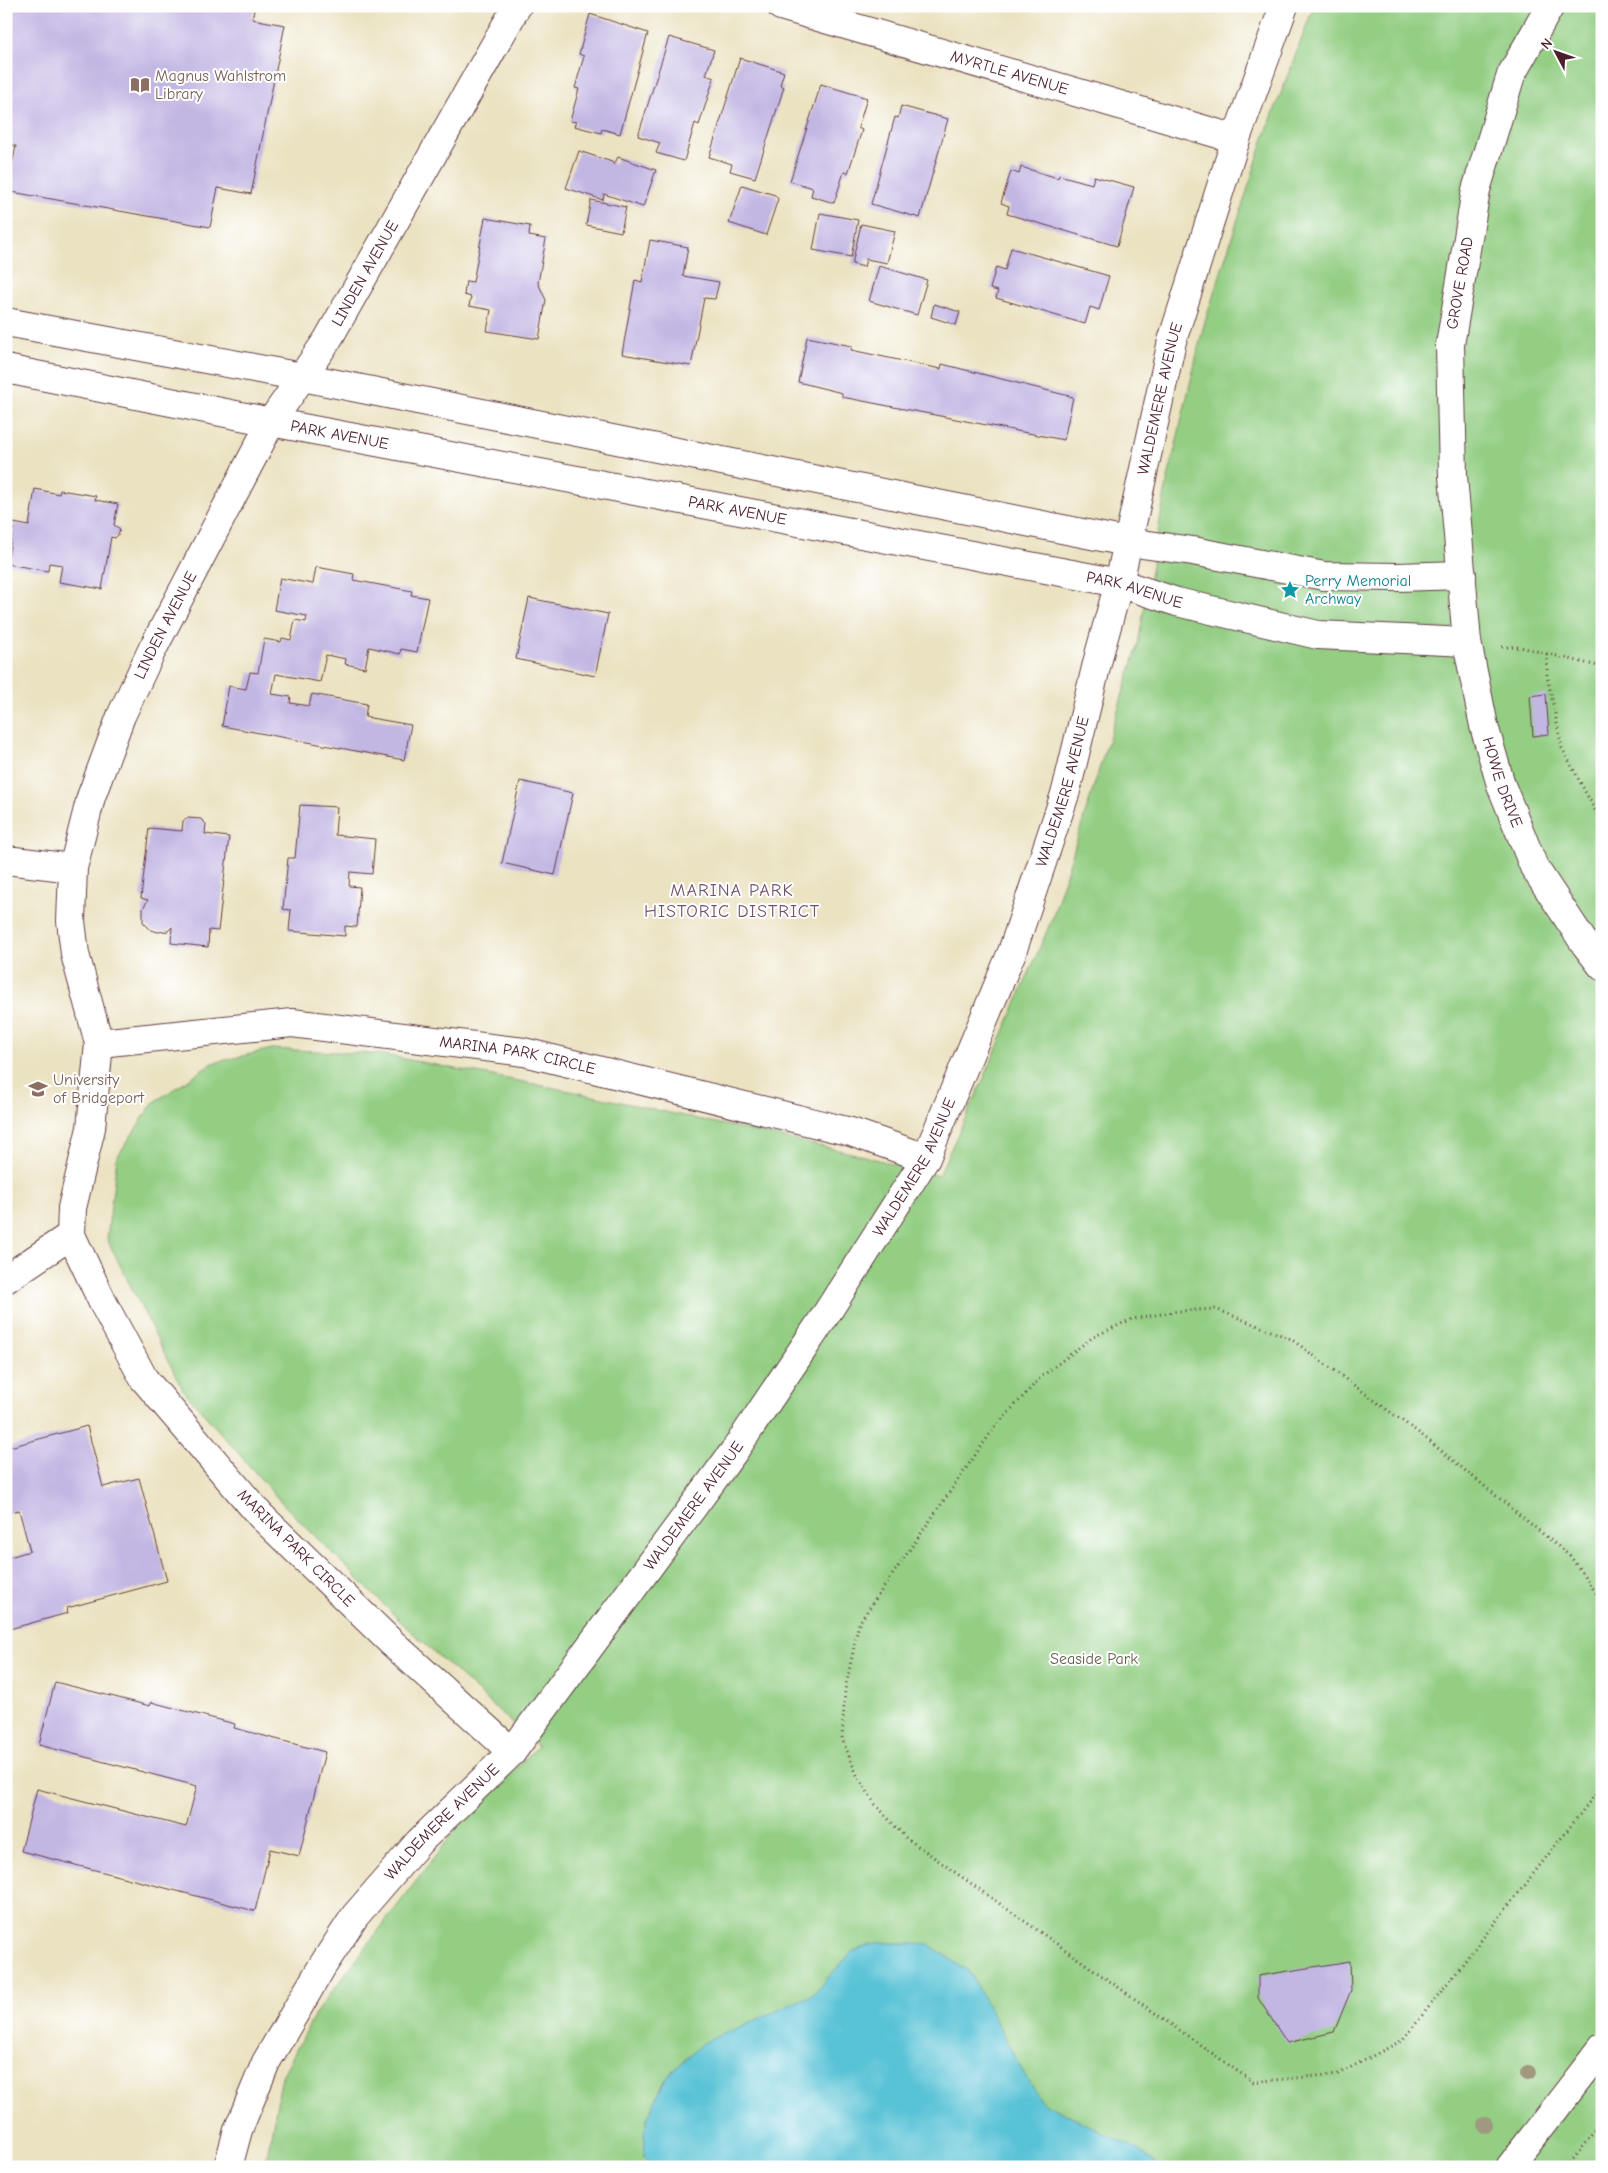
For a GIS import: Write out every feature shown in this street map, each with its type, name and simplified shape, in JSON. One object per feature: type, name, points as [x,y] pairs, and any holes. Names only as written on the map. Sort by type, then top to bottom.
[{"type":"street","name":"LINDEN AVENUE","points":[[71,1235],[72,1208],[91,1128],[99,1043],[75,954],[71,920],[73,868],[91,797],[121,716],[151,652],[270,422],[328,339],[517,6]]},
{"type":"street","name":"MYRTLE AVENUE","points":[[780,6],[1236,139]]},
{"type":"street","name":"WALDEMERE AVENUE","points":[[228,2167],[238,2130],[266,2062],[323,1964],[355,1916],[419,1842],[512,1752],[735,1450],[823,1319],[926,1158],[1012,952],[1066,791],[1100,651],[1119,583],[1172,341],[1236,139],[1284,6]]},
{"type":"street","name":"GROVE ROAD","points":[[1462,574],[1453,476],[1450,345],[1476,190],[1511,75],[1550,6]]},
{"type":"street","points":[[6,322],[302,377],[1127,542],[1193,551],[1324,576],[1397,578],[1462,574]]},
{"type":"street","name":"PARK AVENUE","points":[[6,369],[270,422],[1119,583],[1141,588],[1177,602],[1318,635],[1469,650]]},
{"type":"street","name":"HOWE DRIVE","points":[[1462,574],[1469,650],[1484,726],[1501,785],[1534,868],[1602,966]]},
{"type":"street","points":[[6,860],[73,868]]},
{"type":"street","name":"MARINA PARK CIRCLE","points":[[99,1043],[292,1023],[524,1052],[851,1132],[926,1158]]},
{"type":"street","points":[[6,1279],[71,1235]]},
{"type":"street","name":"MARINA PARK CIRCLE","points":[[71,1235],[103,1303],[144,1379],[260,1516],[391,1642],[512,1752]]},
{"type":"street","points":[[1510,2167],[1602,2048]]},
{"type":"path","points":[[1469,650],[1520,647],[1602,667]]},
{"type":"path","points":[[1547,654],[1547,675],[1562,748],[1602,823]]},
{"type":"path","points":[[1602,1601],[1570,1556],[1423,1436],[1291,1339],[1216,1309],[1179,1311],[1132,1319],[1093,1338],[1042,1376],[994,1428],[859,1623],[845,1690],[842,1739],[857,1774],[875,1804],[905,1838],[1253,2082],[1338,2074],[1403,2040],[1595,1795],[1602,1776]]},
{"type":"path","points":[[1567,2167],[1602,2123]]},
{"type":"green space","name":"Seaside Park","points":[[1314,6],[1602,6],[1602,2167],[265,2167],[282,2076],[317,2011],[456,1829],[538,1746],[405,1626],[281,1502],[183,1390],[107,1239],[117,1157],[153,1103],[213,1063],[272,1049],[379,1054],[575,1092],[856,1154],[938,1176],[982,1083],[1052,919],[1137,649],[1166,487],[1203,328],[1264,138]]},
{"type":"water","points":[[879,1942],[930,1945],[971,1974],[1022,2071],[1043,2103],[1141,2151],[1158,2167],[650,2167],[644,2157],[646,2121],[666,2078],[701,2044],[812,1995],[853,1951]]},
{"type":"building","name":"Magnus Wahlstrom Library","points":[[6,6],[255,6],[252,19],[285,25],[251,194],[218,188],[210,227],[6,191],[16,146],[6,144]]},
{"type":"building","points":[[590,14],[648,33],[620,134],[602,129],[601,133],[574,126],[576,122],[570,121],[579,89],[575,88],[584,56],[579,54]]},
{"type":"building","points":[[669,37],[714,50],[706,75],[714,78],[699,125],[695,123],[684,161],[656,153],[660,143],[638,136]]},
{"type":"building","points":[[740,58],[784,72],[780,85],[784,87],[755,178],[730,171],[732,164],[709,157]]},
{"type":"building","points":[[821,84],[867,98],[858,128],[862,130],[848,173],[844,172],[834,203],[811,196],[813,188],[790,181]]},
{"type":"building","points":[[901,106],[948,119],[920,218],[871,204],[895,117],[898,118]]},
{"type":"building","points":[[579,151],[612,162],[614,165],[618,157],[656,170],[643,207],[604,194],[603,200],[566,188]]},
{"type":"building","points":[[1021,167],[1058,178],[1059,175],[1092,184],[1094,176],[1134,187],[1117,246],[1007,214],[1009,206],[1001,203],[1011,171],[1019,174]]},
{"type":"building","points":[[742,185],[775,195],[778,199],[766,235],[729,223]]},
{"type":"building","points":[[591,200],[626,207],[621,232],[586,225]]},
{"type":"building","points":[[820,213],[858,220],[851,257],[813,250]]},
{"type":"building","points":[[485,218],[530,226],[529,236],[546,239],[538,283],[546,300],[539,339],[487,331],[491,310],[469,306],[471,297],[464,295],[466,281],[473,282]]},
{"type":"building","points":[[861,224],[895,231],[887,263],[866,259],[864,267],[852,264]]},
{"type":"building","points":[[650,240],[688,247],[683,276],[719,282],[715,299],[704,298],[691,366],[622,354],[635,280],[642,282]]},
{"type":"building","points":[[1011,248],[1109,276],[1099,310],[1090,307],[1085,324],[996,298],[998,291],[990,289],[996,267],[1005,270]]},
{"type":"building","points":[[879,266],[927,280],[917,315],[869,301]]},
{"type":"building","points":[[934,304],[960,312],[956,325],[931,317]]},
{"type":"building","points":[[807,337],[852,346],[851,350],[941,369],[942,364],[1073,397],[1064,440],[842,397],[842,393],[798,382]]},
{"type":"building","points":[[35,489],[59,494],[60,490],[96,496],[95,500],[118,504],[114,525],[120,529],[115,538],[111,537],[102,589],[59,582],[62,565],[49,563],[48,571],[7,564],[14,523],[29,526]]},
{"type":"building","points":[[316,567],[354,574],[353,580],[412,591],[411,595],[428,598],[417,652],[401,649],[400,654],[369,647],[365,668],[345,664],[346,659],[326,655],[320,682],[276,674],[272,694],[291,697],[290,703],[309,706],[312,694],[367,704],[365,717],[411,725],[404,760],[222,726],[229,686],[246,689],[250,672],[258,673],[264,639],[281,642],[282,638],[291,640],[295,620],[306,622],[307,616],[274,610],[280,578],[313,584]]},
{"type":"building","points":[[529,598],[608,614],[595,676],[516,659]]},
{"type":"building","points":[[1546,694],[1549,734],[1533,736],[1530,696]]},
{"type":"building","points":[[520,781],[573,793],[555,875],[502,863]]},
{"type":"building","points":[[300,805],[337,807],[335,835],[375,839],[372,874],[350,872],[349,886],[360,887],[357,927],[345,926],[345,936],[289,931],[291,910],[283,909],[288,858],[295,858]]},
{"type":"building","points":[[188,818],[201,819],[206,824],[205,834],[229,837],[218,931],[209,930],[208,947],[171,943],[172,927],[168,931],[158,932],[151,930],[143,922],[143,908],[148,900],[141,898],[149,828],[182,831],[183,821]]},
{"type":"building","points":[[87,1426],[103,1487],[139,1478],[167,1581],[67,1608],[68,1613],[6,1630],[6,1558],[30,1551],[19,1510],[6,1513],[6,1448]]},
{"type":"building","points":[[55,1682],[150,1706],[151,1702],[235,1724],[234,1728],[325,1752],[299,1856],[270,1849],[255,1911],[21,1851],[37,1789],[186,1827],[197,1786],[39,1745]]},
{"type":"building","points":[[1350,1961],[1351,1990],[1334,2032],[1287,2043],[1258,1998],[1258,1976]]},
{"type":"place","name":"Magnus Wahlstrom Library","points":[[140,85]]},
{"type":"place","name":"Perry Memorial Archway","points":[[1290,590]]},
{"type":"place","name":"University of Bridgeport","points":[[38,1089]]},
{"type":"district","name":"MARINA PARK HISTORIC DISTRICT","points":[[732,900]]}]
